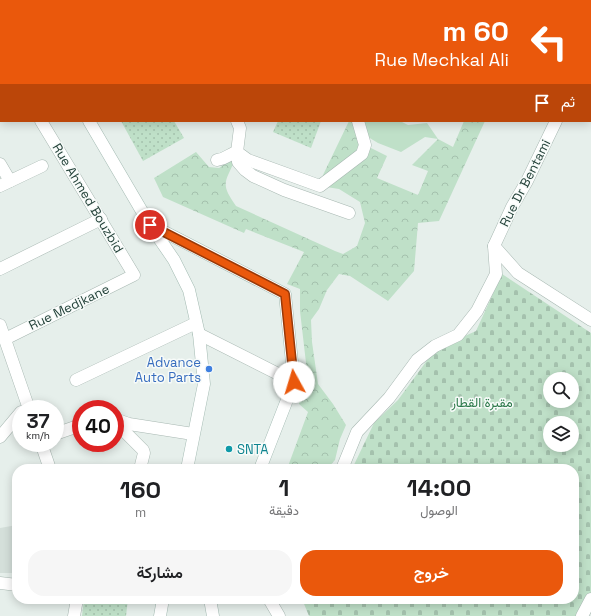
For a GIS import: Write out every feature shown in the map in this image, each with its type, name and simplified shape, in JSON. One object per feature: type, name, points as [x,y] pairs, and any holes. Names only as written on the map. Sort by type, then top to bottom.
[{"type":"street","name":"Rue Ahmed Bouzbid","points":[[43,122],[134,275]]},
{"type":"street","points":[[89,122],[150,225],[174,260],[188,290],[197,328],[204,384],[188,464]]},
{"type":"street","points":[[237,122],[240,128],[237,152],[238,162],[252,176],[284,190],[349,213]]},
{"type":"street","points":[[237,152],[248,160],[320,186],[362,154],[365,145],[358,122]]},
{"type":"street","name":"Rue Dr Bentami","points":[[494,246],[512,207],[527,181],[556,122]]},
{"type":"street","points":[[217,160],[226,159],[237,152]]},
{"type":"street","points":[[0,164],[5,184],[42,166]]},
{"type":"street","points":[[0,269],[100,219]]},
{"type":"street","points":[[150,225],[285,294],[294,382],[262,464]]},
{"type":"street","points":[[494,246],[518,273],[591,320]]},
{"type":"street","points":[[344,464],[358,432],[389,398],[417,360],[435,346],[458,335],[477,311],[496,274],[494,246]]},
{"type":"street","name":"Rue Medjkane","points":[[5,339],[134,275]]},
{"type":"street","points":[[0,325],[22,400]]},
{"type":"street","points":[[76,380],[197,328]]},
{"type":"street","points":[[197,328],[294,382]]},
{"type":"street","points":[[124,423],[193,434]]},
{"type":"street","points":[[0,437],[12,424]]},
{"type":"street","points":[[124,430],[143,450],[144,453],[141,464]]},
{"type":"street","points":[[45,452],[48,464]]},
{"type":"street","points":[[0,583],[12,584]]},
{"type":"street","points":[[582,616],[591,599]]},
{"type":"street","points":[[74,616],[75,604]]},
{"type":"street","points":[[160,616],[162,604]]},
{"type":"street","points":[[272,604],[279,616]]},
{"type":"shaded area","points":[[12,526],[12,573],[0,573],[0,528]]},
{"type":"green space","points":[[122,122],[175,122],[184,138],[143,161]]},
{"type":"green space","points":[[278,122],[321,122],[311,148],[273,132]]},
{"type":"green space","points":[[349,122],[358,122],[365,145],[387,156],[377,178],[418,195],[428,171],[412,165],[438,139],[453,147],[464,122],[485,122],[439,221],[418,223],[414,271],[388,301],[350,276],[339,274],[327,290],[319,309],[311,320],[312,342],[318,384],[346,425],[340,439],[335,460],[331,464],[289,464],[308,412],[299,404],[306,363],[300,311],[300,289],[287,284],[304,252],[246,229],[244,233],[163,197],[154,178],[196,152],[209,167],[219,168],[229,161],[235,160],[228,174],[226,188],[236,206],[343,254],[357,246],[365,223],[360,202],[339,189],[320,186],[323,175]]},
{"type":"green space","points":[[360,122],[402,122],[408,125],[427,123],[438,139],[425,137],[401,152],[378,143],[368,137]]},
{"type":"green space","name":"مقبرة القطار","points":[[502,274],[591,333],[591,611],[589,616],[309,616],[304,604],[579,604],[579,464],[354,464],[374,423],[398,400],[431,355],[447,344],[476,331]]},
{"type":"green space","points":[[83,604],[127,604],[126,616],[82,616]]},
{"type":"place","name":"Advance Auto Parts","points":[[209,369]]},
{"type":"place","name":"SNTA","points":[[229,449]]},
{"type":"route","points":[[150,225],[285,294],[294,382]]}]
